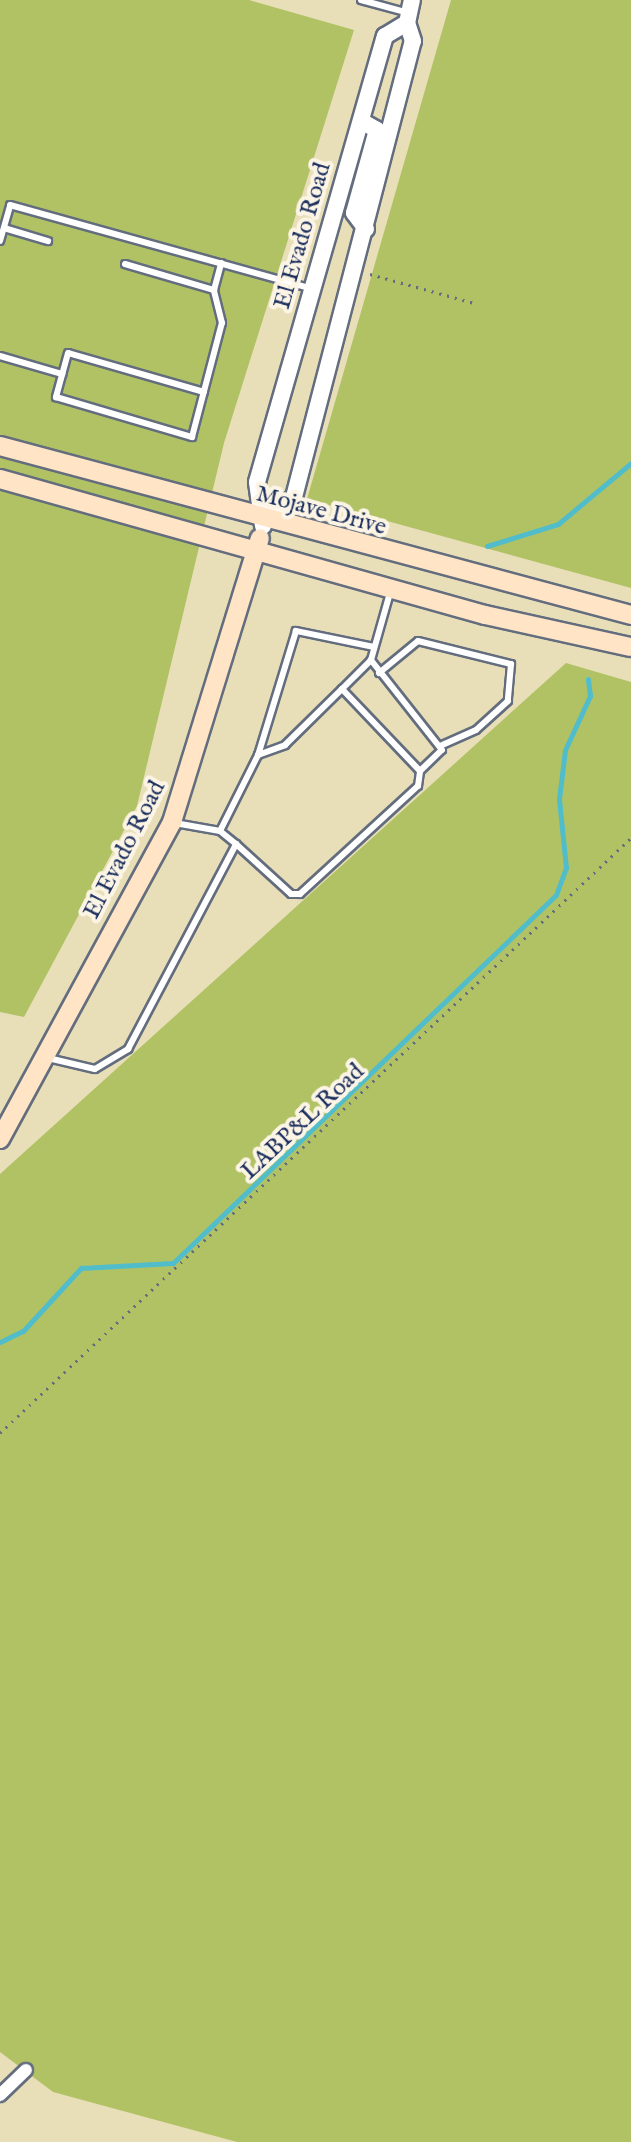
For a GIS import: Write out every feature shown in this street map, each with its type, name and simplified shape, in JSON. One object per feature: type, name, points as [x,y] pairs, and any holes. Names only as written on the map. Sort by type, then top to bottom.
[{"type":"main road","name":"Mojave Drive","points":[[0,446],[260,537],[391,589],[631,647]]},
{"type":"main road","name":"Mojave Drive","points":[[0,479],[631,615]]},
{"type":"main road","name":"El Evado Road","points":[[0,1139],[42,1056],[172,822],[260,537]]},
{"type":"street","name":"El Evado Road","points":[[260,537],[257,482],[385,36],[409,12]]},
{"type":"street","points":[[260,537],[294,497],[413,41],[409,12]]},
{"type":"street","points":[[361,121],[377,130],[354,213],[366,229]]},
{"type":"street","points":[[0,2095],[26,2070]]},
{"type":"lane","points":[[361,0],[409,12]]},
{"type":"lane","points":[[0,241],[10,205],[313,289]]},
{"type":"lane","points":[[4,228],[48,241]]},
{"type":"lane","points":[[204,392],[146,380],[98,366],[68,353],[56,397],[192,437],[204,392],[222,323],[214,290],[221,263]]},
{"type":"lane","points":[[125,264],[214,290]]},
{"type":"lane","points":[[0,356],[62,374]]},
{"type":"lane","points":[[87,406],[90,396]]},
{"type":"lane","points":[[111,413],[114,403]]},
{"type":"lane","points":[[135,420],[138,411]]},
{"type":"lane","points":[[258,755],[285,745],[371,660],[391,589]]},
{"type":"lane","points":[[220,831],[258,755],[296,631],[374,647]]},
{"type":"lane","points":[[172,822],[220,831],[291,894],[300,894],[418,786],[420,771],[442,745],[476,730],[508,701],[511,664],[418,641],[379,673]]},
{"type":"lane","points":[[371,660],[442,745]]},
{"type":"lane","points":[[342,689],[420,771]]},
{"type":"lane","points":[[42,1056],[95,1069],[128,1049],[236,844]]},
{"type":"path","points":[[355,269],[474,303]]},
{"type":"path","name":"LABP&L Road","points":[[0,1433],[631,838]]},
{"type":"green space","points":[[0,0],[249,0],[354,30],[224,443],[137,806],[24,1017],[0,1012]]},
{"type":"green space","points":[[451,0],[631,0],[631,588],[307,499]]},
{"type":"green space","points":[[566,663],[631,682],[631,2142],[237,2142],[53,2092],[0,2052],[0,1174]]},
{"type":"waterway","points":[[487,546],[558,524],[631,463]]},
{"type":"waterway","points":[[0,1342],[23,1331],[81,1268],[173,1263],[556,895],[566,868],[559,799],[565,750],[590,696],[588,679]]}]
